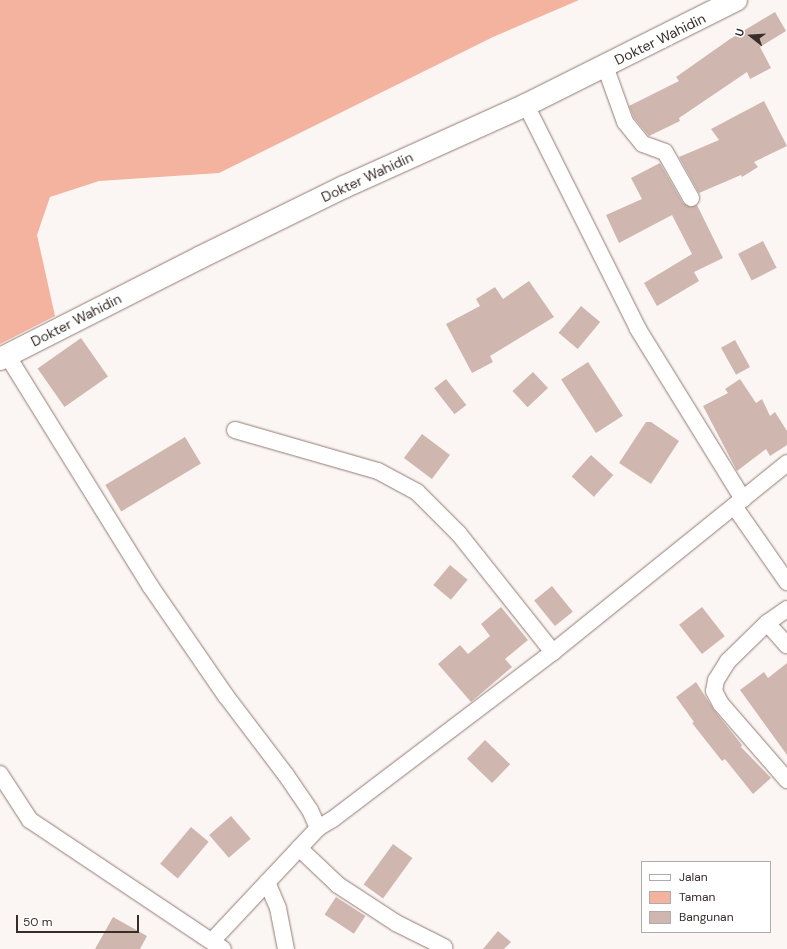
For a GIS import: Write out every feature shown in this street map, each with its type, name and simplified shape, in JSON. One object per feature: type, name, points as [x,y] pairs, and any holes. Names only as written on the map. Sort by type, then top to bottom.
[{"type":"street","name":"Dokter Wahidin","points":[[3,357],[344,187],[526,105],[736,0]]},
{"type":"street","points":[[604,66],[625,122],[643,144],[665,152],[691,198]]},
{"type":"street","points":[[526,105],[638,329],[787,582]]},
{"type":"street","points":[[3,357],[151,587],[226,696],[286,775],[310,810],[318,828]]},
{"type":"street","points":[[235,430],[378,471],[416,492],[459,534],[552,652]]},
{"type":"street","points":[[0,774],[30,820],[218,945],[267,882],[318,828],[333,819],[552,652],[787,463]]},
{"type":"street","points":[[787,608],[767,623],[728,661],[716,680],[714,691],[721,704],[787,780]]},
{"type":"street","points":[[767,623],[787,645]]},
{"type":"street","points":[[299,848],[338,885],[396,923],[444,947]]},
{"type":"street","points":[[267,882],[278,908],[286,949]]},
{"type":"green space","points":[[0,0],[579,0],[493,37],[219,173],[99,181],[50,197],[37,235],[55,316],[0,344]]},
{"type":"building","points":[[775,12],[786,31],[760,47],[771,68],[750,79],[747,72],[679,118],[680,121],[649,136],[634,118],[629,106],[679,81],[676,77],[730,39]]},
{"type":"building","points":[[764,101],[787,146],[754,162],[758,167],[742,177],[741,175],[699,193],[679,157],[719,140],[711,129]]},
{"type":"building","points":[[660,163],[683,203],[691,207],[697,205],[723,258],[694,272],[699,281],[657,306],[644,283],[692,254],[672,215],[619,243],[606,215],[642,199],[631,178]]},
{"type":"building","points":[[763,241],[777,268],[752,280],[738,254]]},
{"type":"building","points":[[529,281],[554,317],[490,356],[493,362],[472,373],[446,324],[480,306],[476,299],[495,287],[503,299]]},
{"type":"building","points":[[581,306],[600,322],[578,349],[559,333]]},
{"type":"building","points":[[81,338],[108,377],[65,407],[38,368]]},
{"type":"building","points":[[735,340],[750,367],[736,375],[721,348]]},
{"type":"building","points":[[588,362],[623,416],[596,433],[561,379]]},
{"type":"building","points":[[533,372],[548,388],[528,407],[513,391]]},
{"type":"building","points":[[446,379],[466,405],[454,414],[434,388]]},
{"type":"building","points":[[740,379],[756,403],[762,399],[770,416],[775,412],[787,431],[787,445],[770,456],[766,449],[737,471],[703,406],[728,393],[725,389]]},
{"type":"building","points":[[646,422],[651,422],[679,441],[651,484],[619,463]]},
{"type":"building","points":[[422,434],[450,455],[432,479],[404,458]]},
{"type":"building","points":[[185,437],[201,464],[121,511],[105,485]]},
{"type":"building","points":[[591,455],[613,475],[594,497],[572,477]]},
{"type":"building","points":[[450,565],[468,580],[451,600],[433,585]]},
{"type":"building","points":[[552,586],[573,612],[555,626],[534,600]]},
{"type":"building","points":[[501,607],[528,640],[505,659],[512,667],[471,702],[438,664],[460,645],[468,654],[490,636],[481,624]]},
{"type":"building","points":[[702,607],[725,636],[702,654],[679,625]]},
{"type":"building","points":[[787,663],[787,755],[740,690],[764,672],[768,678]]},
{"type":"building","points":[[696,682],[714,710],[742,745],[741,747],[771,778],[753,794],[725,759],[722,761],[692,723],[694,722],[676,697]]},
{"type":"building","points":[[485,740],[510,764],[492,783],[467,759]]},
{"type":"building","points":[[231,816],[251,839],[229,858],[209,835]]},
{"type":"building","points":[[191,827],[209,842],[178,879],[160,864]]},
{"type":"building","points":[[393,844],[412,858],[383,899],[364,884]]},
{"type":"building","points":[[336,897],[365,916],[354,934],[325,915]]},
{"type":"building","points":[[113,917],[147,936],[140,949],[95,949]]},
{"type":"building","points":[[498,931],[511,942],[504,949],[483,949]]}]
